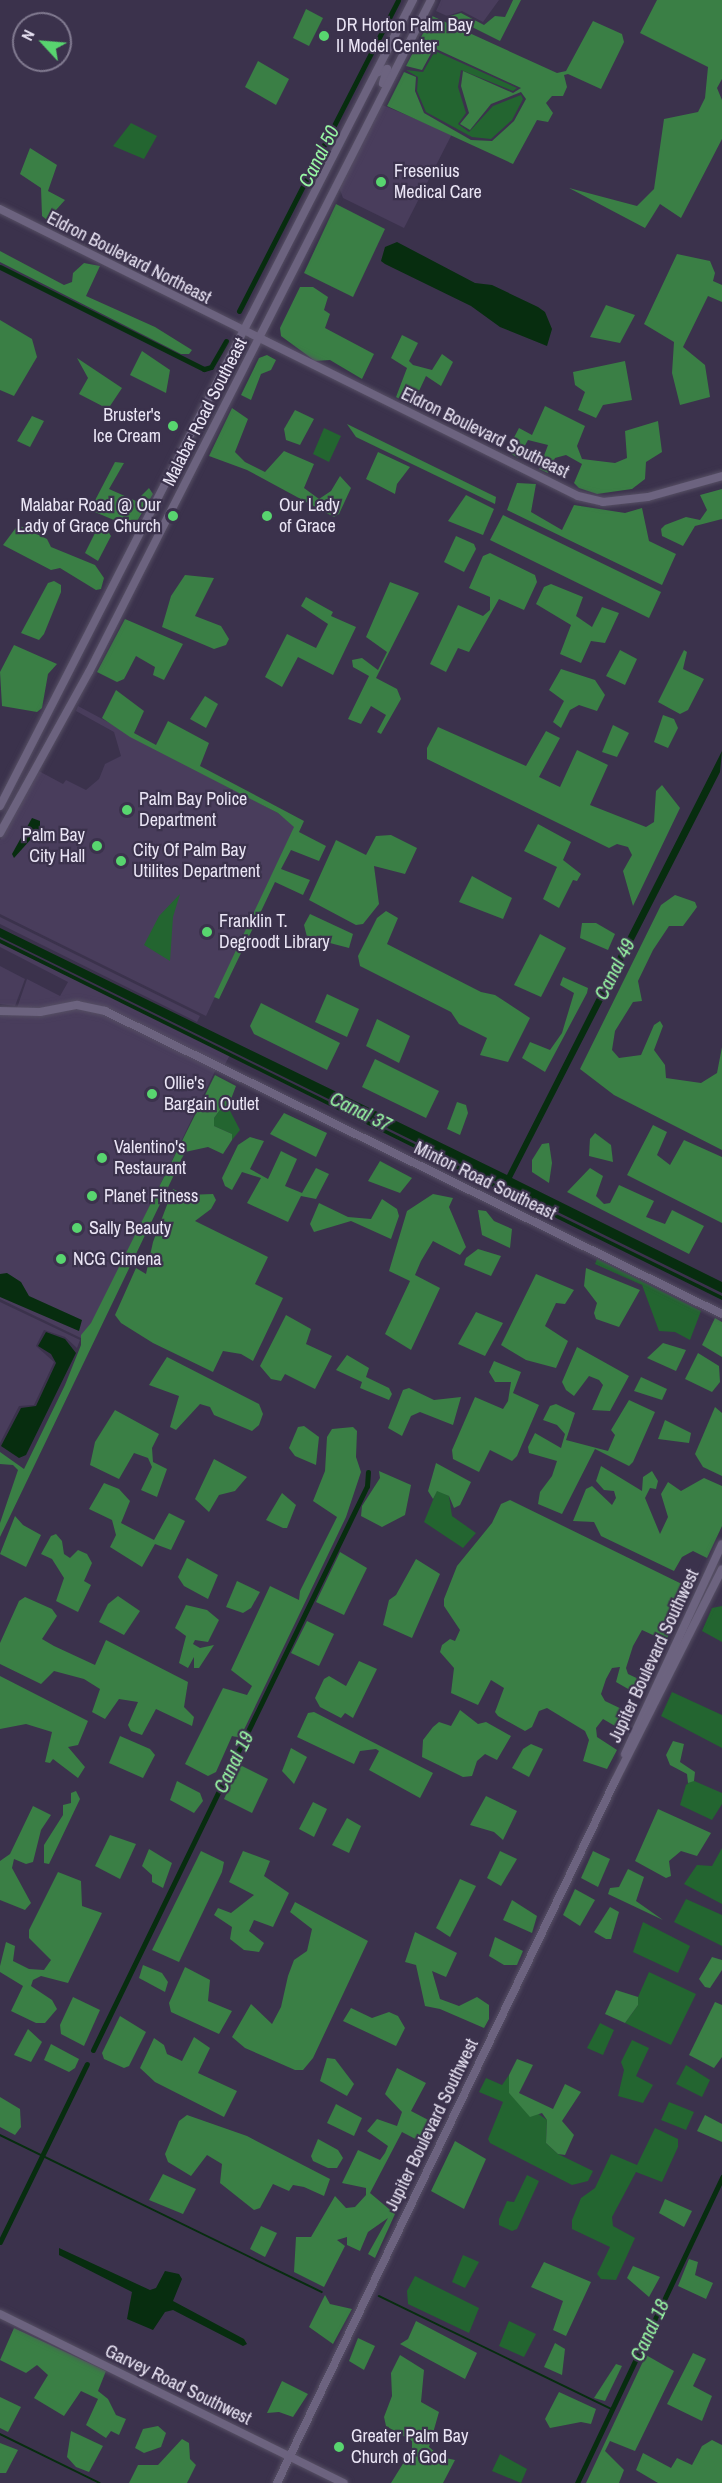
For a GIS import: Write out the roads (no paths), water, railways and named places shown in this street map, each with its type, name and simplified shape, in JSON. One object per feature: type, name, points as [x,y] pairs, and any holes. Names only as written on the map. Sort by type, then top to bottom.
[{"type":"street","name":"Malabar Road Southeast","points":[[0,834],[90,672],[429,0]]},
{"type":"street","name":"Malabar Road Southeast","points":[[0,806],[245,333],[413,1]]},
{"type":"street","points":[[406,47],[396,57],[393,56],[413,1]]},
{"type":"street","points":[[367,126],[369,112],[387,72],[384,68],[376,73]]},
{"type":"street","name":"Eldron Boulevard Northeast","points":[[0,209],[245,333]]},
{"type":"street","name":"Eldron Boulevard Southeast","points":[[245,333],[593,501],[648,497],[722,476]]},
{"type":"street","name":"Minton Road Southeast","points":[[0,1011],[40,1012],[77,1005],[105,1011],[722,1314]]},
{"type":"street","name":"Jupiter Boulevard Southwest","points":[[277,2483],[615,1781],[722,1544]]},
{"type":"street","name":"Jupiter Boulevard Southwest","points":[[615,1781],[653,1712],[722,1569]]},
{"type":"street","name":"Garvey Road Southwest","points":[[0,2314],[344,2483]]},
{"type":"water","points":[[397,242],[475,283],[492,285],[538,307],[545,312],[552,329],[547,346],[500,327],[471,306],[385,264],[381,261],[385,247]]},
{"type":"water","points":[[722,751],[720,772],[512,1178],[722,1282],[722,1293],[0,937],[0,928],[507,1175]]},
{"type":"water","points":[[32,818],[40,821],[40,829],[14,858],[12,854]]},
{"type":"water","points":[[0,939],[722,1296],[722,1300],[0,943]]},
{"type":"water","points":[[7,1273],[21,1282],[29,1296],[82,1320],[79,1331],[0,1297],[0,1274]]},
{"type":"water","points":[[46,1332],[65,1339],[76,1353],[26,1455],[19,1458],[1,1446],[21,1408],[36,1406],[56,1363],[51,1354],[38,1346]]},
{"type":"water","points":[[59,2248],[150,2290],[156,2288],[165,2271],[179,2274],[182,2279],[173,2301],[244,2339],[247,2344],[243,2346],[173,2310],[165,2312],[153,2330],[127,2319],[132,2292],[59,2255]]},
{"type":"waterway","name":"Canal 50","points":[[239,311],[398,0]]},
{"type":"waterway","name":"Canal 50","points":[[0,267],[204,369],[211,367],[226,341]]},
{"type":"waterway","name":"Canal 19","points":[[93,2050],[367,1486],[368,1472]]},
{"type":"waterway","name":"Canal 19","points":[[0,2242],[87,2064]]},
{"type":"waterway","points":[[0,2135],[322,2292]]},
{"type":"waterway","name":"Canal 18","points":[[577,2483],[722,2177]]},
{"type":"waterway","points":[[379,2296],[612,2409]]},
{"type":"waterway","points":[[0,2434],[100,2483]]},
{"type":"place","name":"DR Horton Palm Bay II Model Center","points":[[324,36]]},
{"type":"place","name":"Fresenius Medical Care","points":[[381,182]]},
{"type":"place","name":"Bruster's Ice Cream","points":[[173,426]]},
{"type":"place","name":"Malabar Road @ Our Lady of Grace Church","points":[[173,516]]},
{"type":"place","name":"Our Lady of Grace","points":[[267,516]]},
{"type":"place","name":"Palm Bay Police Department","points":[[127,810]]},
{"type":"place","name":"Palm Bay City Hall","points":[[97,846]]},
{"type":"place","name":"City Of Palm Bay Utilites Department","points":[[121,861]]},
{"type":"place","name":"Franklin T. Degroodt Library","points":[[207,932]]},
{"type":"place","name":"Ollie's Bargain Outlet","points":[[152,1094]]},
{"type":"place","name":"Valentino's Restaurant","points":[[102,1158]]},
{"type":"place","name":"Planet Fitness","points":[[92,1196]]},
{"type":"place","name":"Sally Beauty","points":[[77,1228]]},
{"type":"place","name":"NCG Cimena","points":[[61,1259]]},
{"type":"place","name":"Greater Palm Bay Church of God","points":[[339,2447]]},
{"type":"water label","name":"Canal 49","points":[[614,969]]},
{"type":"water label","name":"Canal 37","points":[[361,1111]]}]
